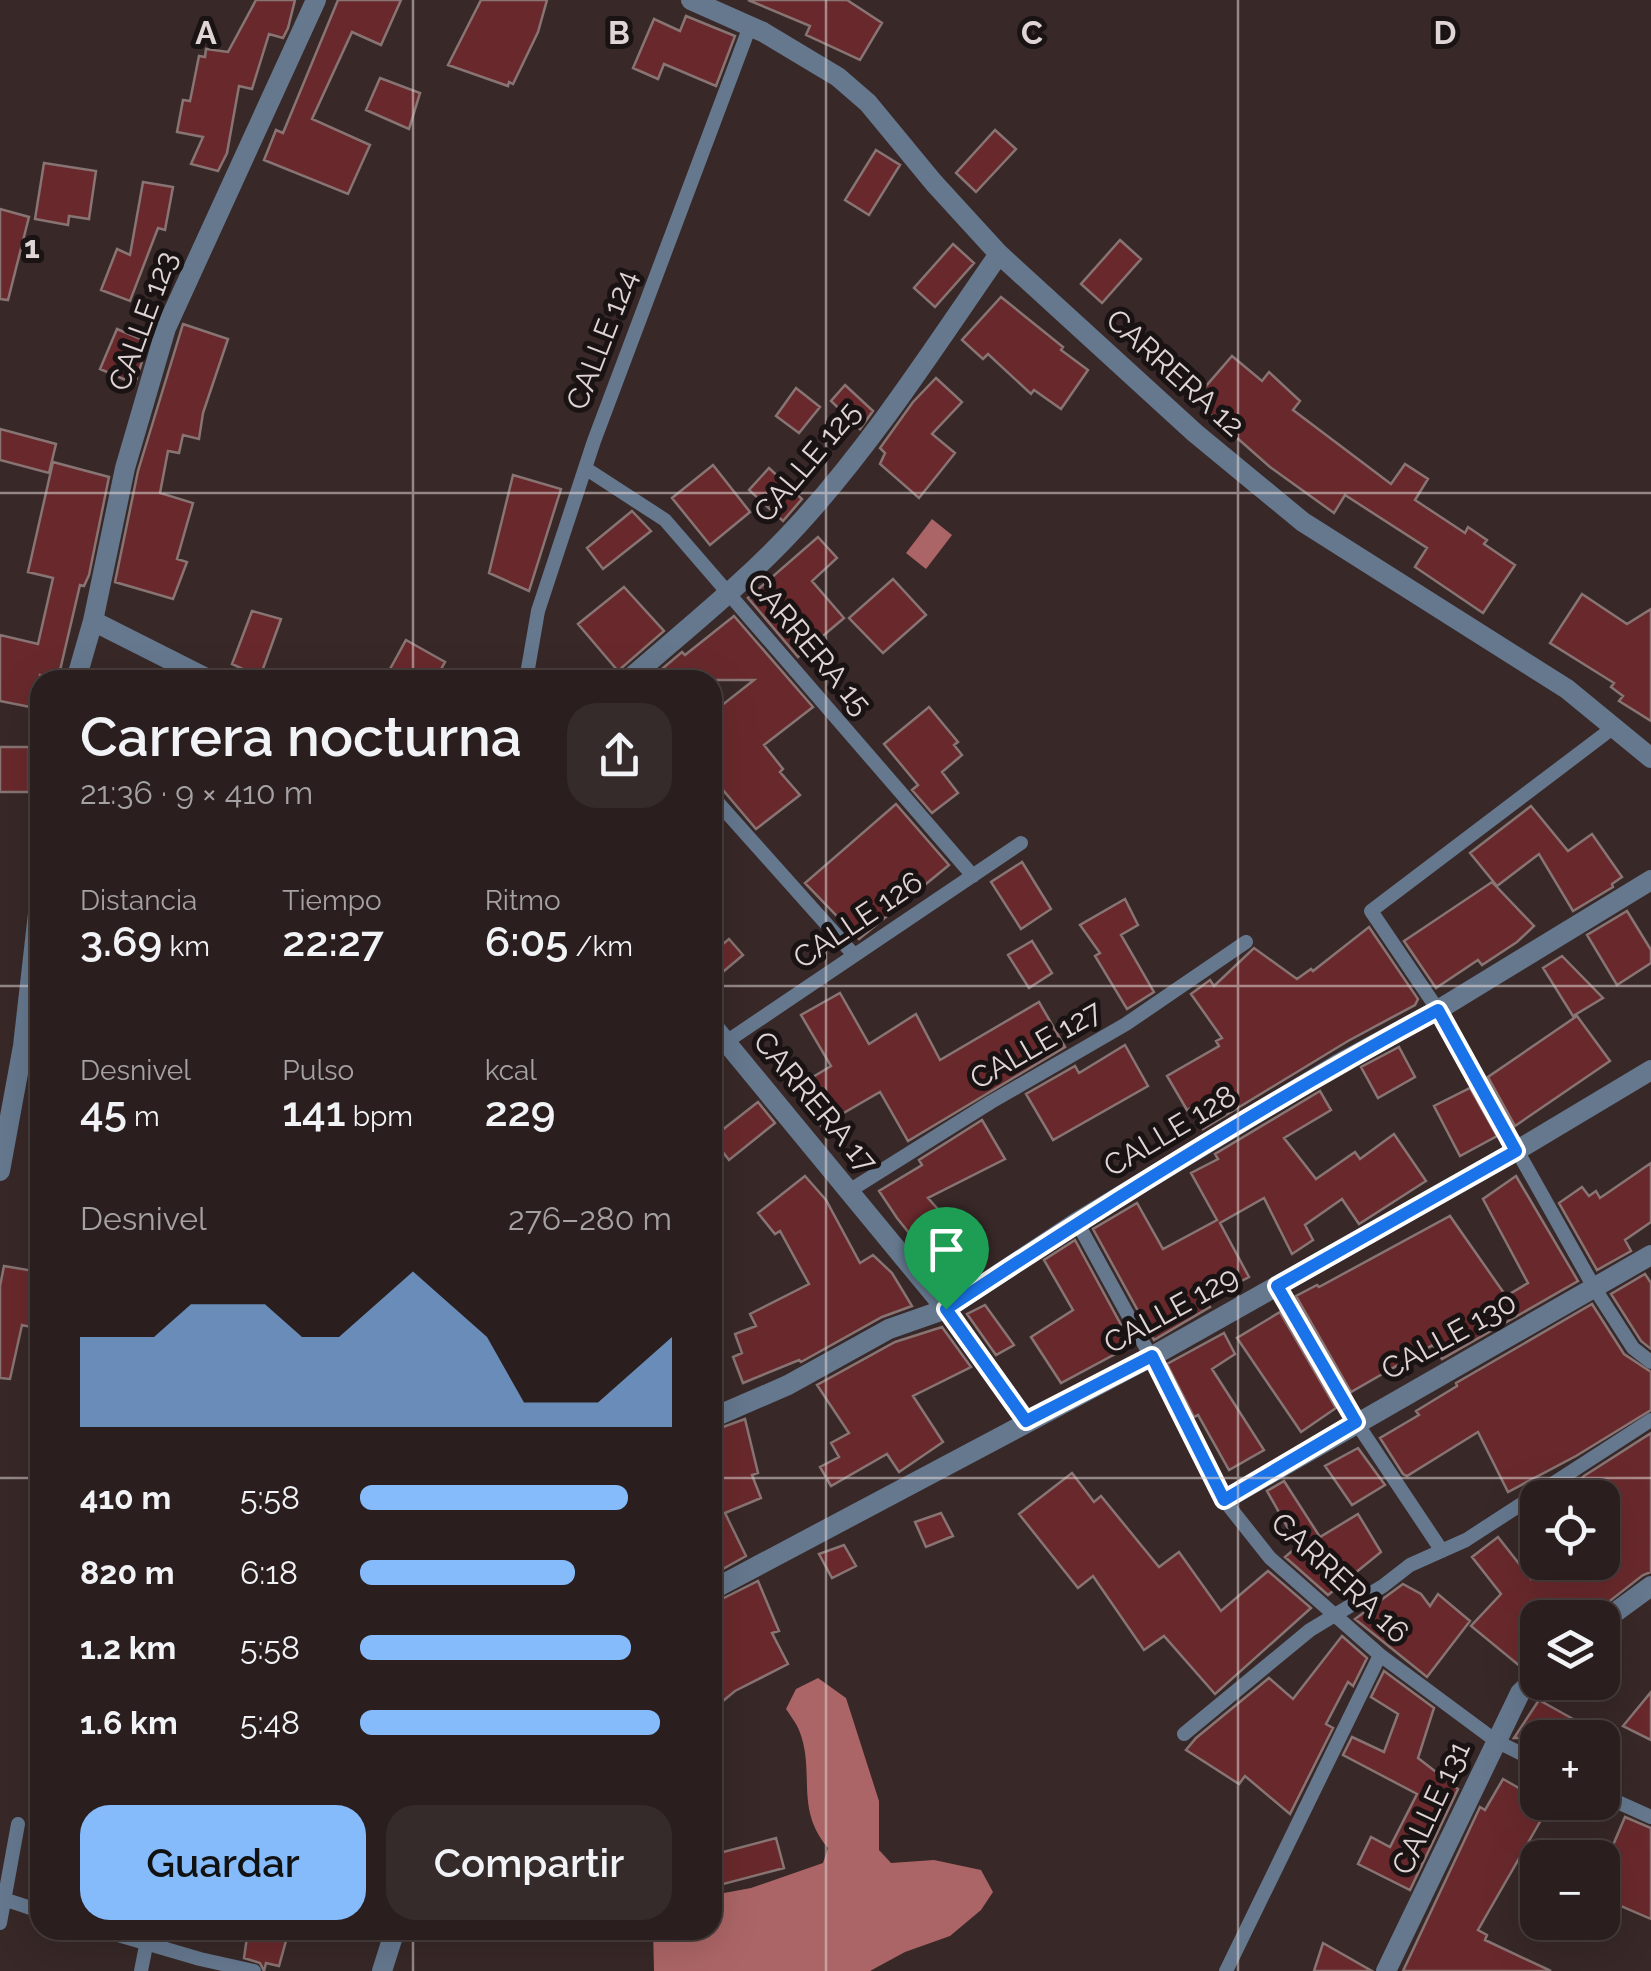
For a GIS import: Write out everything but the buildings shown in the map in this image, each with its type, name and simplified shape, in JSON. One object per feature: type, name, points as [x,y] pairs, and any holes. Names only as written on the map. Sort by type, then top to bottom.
[{"type":"street","name":"CALLE 123","points":[[79,670],[125,468],[166,328],[316,0]]},
{"type":"street","name":"CARRERA 12","points":[[691,0],[750,26],[838,77],[868,104],[999,254],[1195,433],[1303,522],[1566,689],[1651,758]]},
{"type":"street","name":"CALLE 125","points":[[639,670],[794,529],[868,442],[999,254]]},
{"type":"street","points":[[92,621],[190,670]]},
{"type":"street","name":"CALLE 128","points":[[722,1414],[788,1385],[889,1329],[946,1309],[1078,1222],[1651,880]]},
{"type":"street","points":[[0,1171],[30,984]]},
{"type":"street","name":"CARRERA 17","points":[[722,1036],[946,1309],[1026,1421]]},
{"type":"street","name":"CALLE 129","points":[[722,1585],[1152,1356],[1516,1151],[1651,1070]]},
{"type":"street","name":"CALLE 130","points":[[1224,1500],[1651,1254]]},
{"type":"street","points":[[1620,1609],[1651,1586]]},
{"type":"street","name":"CALLE 131","points":[[1386,1971],[1520,1693]]},
{"type":"street","points":[[382,1971],[392,1940]]},
{"type":"lane","name":"CALLE 124","points":[[528,670],[538,611],[585,468],[750,26]]},
{"type":"lane","name":"CARRERA 15","points":[[585,468],[665,520],[973,876]]},
{"type":"lane","points":[[1614,728],[1372,911],[1438,1010],[1595,1289],[1633,1348],[1651,1362]]},
{"type":"lane","points":[[722,807],[854,955]]},
{"type":"lane","name":"CALLE 126","points":[[722,1033],[854,955],[1021,843]]},
{"type":"lane","name":"CALLE 127","points":[[850,1191],[991,1102],[1126,1024],[1246,942]]},
{"type":"lane","name":"CARRERA 16","points":[[1078,1222],[1152,1356],[1224,1500],[1270,1558],[1380,1655],[1496,1741],[1520,1753]]},
{"type":"lane","points":[[1277,1286],[1356,1422],[1442,1551]]},
{"type":"lane","points":[[1184,1734],[1310,1630],[1410,1565],[1466,1540],[1651,1420]]},
{"type":"lane","points":[[1226,1971],[1380,1655]]},
{"type":"lane","points":[[1620,1803],[1651,1817]]},
{"type":"lane","points":[[0,1923],[18,1824]]},
{"type":"lane","points":[[2,1899],[30,1908]]},
{"type":"lane","points":[[141,1971],[146,1940]]},
{"type":"lane","points":[[156,1940],[254,1971]]},
{"type":"shaded area","points":[[932,519],[952,535],[926,569],[906,553]]},
{"type":"shaded area","points":[[818,1678],[846,1698],[879,1801],[879,1850],[891,1863],[934,1860],[981,1870],[993,1892],[981,1910],[950,1936],[905,1952],[870,1971],[654,1971],[653,1940],[722,1940],[722,1893],[751,1888],[823,1863],[828,1848],[808,1804],[804,1745],[786,1709],[796,1689]]},
{"type":"route","points":[[1438,1010],[1516,1151],[1277,1286],[1356,1422],[1224,1500],[1152,1356],[1026,1421],[946,1309],[1078,1222],[1338,1064],[1438,1010]]}]
